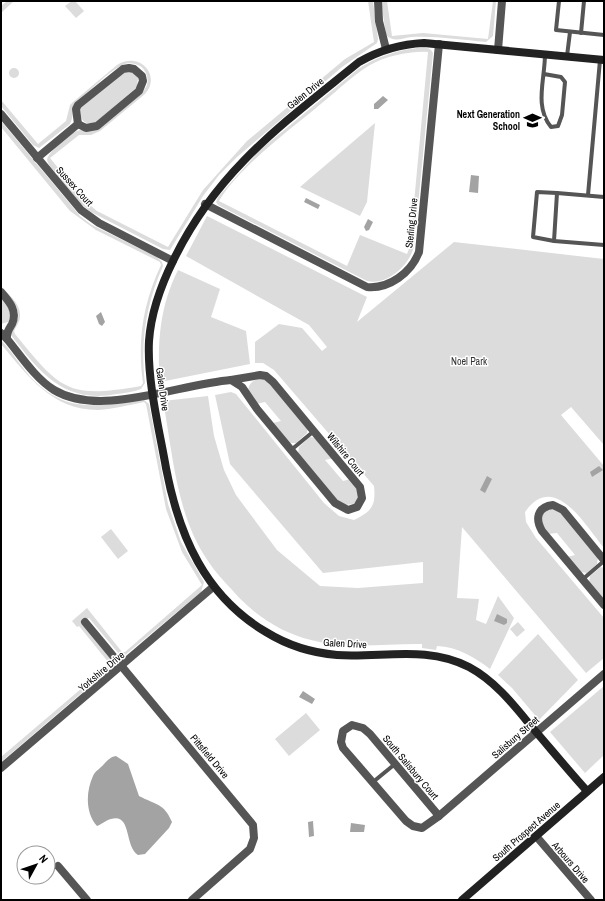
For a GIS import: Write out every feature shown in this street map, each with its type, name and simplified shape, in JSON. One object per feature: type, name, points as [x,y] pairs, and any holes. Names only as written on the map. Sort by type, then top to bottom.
[{"type":"street","points":[[378,1],[379,21],[386,49]]},
{"type":"street","points":[[498,50],[502,1]]},
{"type":"street","name":"Galen Drive","points":[[587,791],[494,685],[483,675],[458,662],[422,654],[337,655],[306,649],[279,639],[255,625],[238,612],[213,587],[192,553],[176,513],[153,394],[149,357],[151,324],[158,296],[173,261],[205,204],[230,173],[264,140],[359,62],[386,49],[413,43],[440,44],[602,60]]},
{"type":"street","name":"Sterling Drive","points":[[205,204],[363,285],[381,288],[397,279],[412,266],[419,252],[440,44]]},
{"type":"street","points":[[134,68],[139,72],[143,81],[139,91],[97,126],[86,128],[78,124],[76,113],[78,105],[123,69],[134,68]]},
{"type":"street","name":"Sussex Court","points":[[1,114],[71,199],[90,217],[173,261]]},
{"type":"street","points":[[37,158],[78,124]]},
{"type":"street","name":"Wilshire Court","points":[[1,292],[14,310],[14,315],[6,335],[4,336],[45,383],[69,397],[92,402],[104,402],[153,394],[231,380],[260,375],[268,378],[360,487],[362,498],[358,507],[353,509],[344,509],[335,503],[257,409],[242,387],[231,380]]},
{"type":"street","points":[[604,561],[563,510],[553,505],[543,508],[538,517],[539,526],[604,605]]},
{"type":"street","name":"Yorkshire Drive","points":[[1,768],[213,587]]},
{"type":"street","name":"Pittsfield Drive","points":[[85,622],[253,825],[254,838],[250,849],[192,900]]},
{"type":"street","name":"Salisbury Street","points":[[439,816],[604,674]]},
{"type":"street","name":"South Salisbury Court","points":[[352,725],[363,728],[439,816],[427,826],[422,828],[413,826],[406,821],[343,748],[341,736],[345,729],[352,725]]},
{"type":"street","name":"South Prospect Avenue","points":[[462,900],[604,777]]},
{"type":"street","name":"Arbours Drive","points":[[536,836],[591,900]]},
{"type":"street","points":[[58,866],[87,900]]},
{"type":"lane","points":[[559,1],[556,30],[604,35]]},
{"type":"lane","points":[[582,33],[584,1]]},
{"type":"lane","points":[[567,56],[570,32]]},
{"type":"lane","points":[[544,74],[562,77],[565,82],[562,116],[558,126],[555,127],[551,127],[542,114],[541,106],[545,54]]},
{"type":"lane","points":[[588,195],[602,60]]},
{"type":"lane","points":[[604,197],[537,192],[533,237],[554,241],[604,245]]},
{"type":"lane","points":[[554,241],[557,193]]},
{"type":"lane","points":[[291,450],[314,431]]},
{"type":"lane","points":[[583,579],[604,561]]},
{"type":"lane","points":[[373,782],[395,764]]},
{"type":"green space","points":[[7,1],[14,1],[1,13],[1,6]]},
{"type":"green space","points":[[72,1],[75,1],[84,11],[76,18],[65,6]]},
{"type":"green space","points":[[368,1],[373,1],[378,39],[377,43],[342,67],[237,157],[219,175],[203,196],[170,250],[163,249],[91,212],[80,203],[49,165],[47,160],[55,148],[70,136],[80,130],[92,131],[99,128],[144,90],[148,80],[144,70],[140,66],[126,63],[110,73],[76,102],[70,124],[39,148],[33,145],[1,106],[1,100],[38,144],[66,121],[70,105],[73,102],[117,65],[125,61],[133,61],[146,67],[151,79],[150,87],[145,94],[100,131],[91,135],[79,135],[50,158],[85,201],[97,211],[168,247],[203,190],[247,141],[345,59],[374,42]]},
{"type":"green space","points":[[381,1],[387,1],[392,36],[423,33],[488,39],[493,1],[496,1],[493,36],[486,42],[431,37],[392,39],[386,35]]},
{"type":"green space","points":[[426,48],[430,49],[433,53],[414,246],[412,253],[403,267],[390,277],[375,282],[367,281],[218,205],[216,202],[218,197],[260,150],[358,69],[386,55],[409,49]],"holes":[[[413,52],[428,52],[410,246],[407,254],[360,235],[347,266],[219,201],[228,188],[252,162],[351,78],[370,65],[391,57]]]},
{"type":"green space","points":[[12,68],[16,68],[19,73],[16,78],[12,78],[9,75],[9,71]]},
{"type":"green space","points":[[132,71],[138,78],[137,87],[95,123],[92,124],[84,122],[80,113],[82,106],[123,73]]},
{"type":"green space","points":[[1,121],[80,216],[92,225],[157,257],[162,262],[163,266],[152,295],[146,323],[143,353],[145,383],[141,389],[126,393],[98,396],[68,390],[43,373],[32,362],[11,335],[17,321],[18,312],[14,303],[1,288],[1,286],[14,300],[20,312],[19,320],[14,331],[15,334],[44,368],[56,378],[68,386],[81,390],[116,390],[141,386],[143,383],[141,367],[141,337],[143,322],[150,294],[161,265],[160,262],[96,230],[70,211],[1,127]]},
{"type":"green space","points":[[375,123],[367,202],[360,216],[300,187]]},
{"type":"green space","name":"Noel Park","points":[[207,216],[367,297],[357,322],[454,242],[604,259],[604,445],[571,407],[561,415],[604,466],[604,548],[578,515],[558,499],[547,497],[536,501],[525,512],[526,522],[536,538],[604,618],[604,658],[586,673],[462,527],[457,598],[479,599],[476,620],[486,624],[498,596],[514,618],[490,669],[478,660],[452,648],[437,646],[436,650],[422,648],[422,644],[337,644],[324,643],[300,637],[279,628],[259,615],[241,600],[223,580],[208,561],[197,543],[182,504],[173,463],[163,401],[208,396],[214,436],[224,470],[236,495],[277,550],[320,586],[358,588],[423,583],[423,562],[323,573],[230,464],[215,395],[231,392],[236,394],[324,503],[339,516],[354,520],[365,514],[372,507],[374,486],[274,370],[263,363],[255,363],[255,342],[279,324],[302,328],[322,351],[327,347],[309,325],[186,256]]},
{"type":"green space","points":[[178,270],[220,289],[211,317],[246,331],[250,364],[160,382],[159,353],[161,324],[167,297]]},
{"type":"green space","points":[[1,296],[9,308],[10,318],[8,322],[1,324]]},
{"type":"green space","points":[[1,340],[35,382],[53,395],[65,401],[78,404],[103,405],[144,400],[149,404],[168,504],[181,542],[204,582],[201,592],[124,656],[119,654],[89,618],[82,624],[111,659],[113,666],[1,762],[1,757],[109,665],[109,663],[79,626],[77,627],[72,621],[87,608],[122,652],[125,652],[202,585],[182,552],[166,509],[146,404],[144,402],[98,410],[67,404],[54,398],[31,379],[1,344]]},
{"type":"green space","points":[[260,378],[268,380],[308,426],[307,433],[296,443],[289,443],[273,423],[281,421],[265,402],[256,404],[248,392],[251,383]]},
{"type":"green space","points":[[310,437],[317,438],[334,458],[325,460],[343,481],[351,479],[356,486],[359,495],[354,504],[345,505],[337,500],[298,454],[299,447]]},
{"type":"green space","points":[[549,508],[559,510],[598,556],[597,564],[587,573],[580,572],[567,557],[575,555],[557,533],[548,534],[542,523],[542,514]]},
{"type":"green space","points":[[111,529],[128,551],[118,559],[101,537]]},
{"type":"green space","points":[[601,567],[604,568],[604,601],[589,583],[590,576]]},
{"type":"green space","points":[[518,622],[525,630],[517,637],[510,629]]},
{"type":"green space","points":[[538,634],[578,680],[539,720],[512,688],[498,675]]},
{"type":"green space","points":[[604,686],[604,755],[585,773],[550,732]]},
{"type":"green space","points":[[306,713],[320,730],[289,756],[275,739]]},
{"type":"shaded area","points":[[383,96],[388,100],[378,109],[374,109],[374,104]]},
{"type":"shaded area","points":[[471,175],[479,176],[478,193],[469,192]]},
{"type":"shaded area","points":[[306,198],[320,205],[318,209],[304,202]]},
{"type":"shaded area","points":[[368,219],[373,222],[369,230],[366,231],[364,227]]},
{"type":"shaded area","points":[[101,312],[105,322],[102,326],[99,324],[96,316]]},
{"type":"shaded area","points":[[599,466],[603,470],[592,477],[590,472]]},
{"type":"shaded area","points":[[487,476],[492,479],[485,493],[480,490]]},
{"type":"shaded area","points":[[497,614],[507,619],[507,623],[504,625],[494,621]]},
{"type":"shaded area","points":[[303,691],[315,699],[312,704],[299,697]]},
{"type":"shaded area","points":[[116,756],[128,764],[139,796],[163,808],[172,822],[169,828],[145,854],[138,855],[134,851],[125,825],[118,818],[107,820],[97,826],[90,815],[88,795],[93,776],[108,760]]},
{"type":"shaded area","points":[[313,821],[314,836],[309,837],[308,822]]},
{"type":"shaded area","points":[[351,823],[365,825],[364,832],[350,832]]},
{"type":"place","name":"Next Generation School","points":[[533,120]]}]
